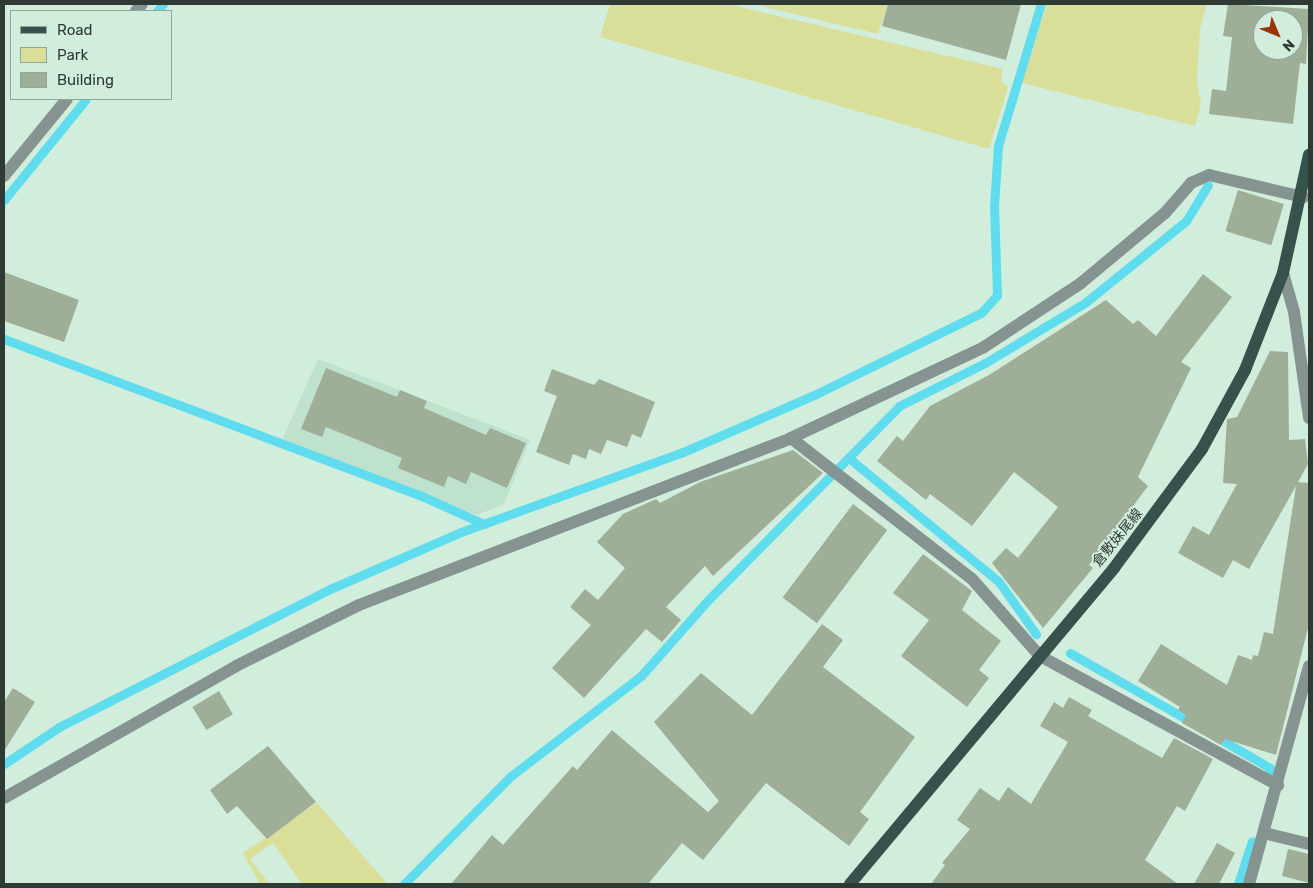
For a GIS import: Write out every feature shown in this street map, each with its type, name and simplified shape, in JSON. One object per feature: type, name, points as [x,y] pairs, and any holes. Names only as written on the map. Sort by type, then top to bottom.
[{"type":"main road","name":"倉敷妹尾線","points":[[850,884],[1158,512],[1202,449],[1245,370],[1284,273],[1303,196],[1309,155]]},
{"type":"street","points":[[4,176],[66,100]]},
{"type":"street","points":[[4,798],[219,675],[359,605],[791,438],[984,347],[1081,283],[1165,213],[1191,183],[1209,175],[1303,196]]},
{"type":"street","points":[[1284,273],[1294,312],[1309,418]]},
{"type":"street","points":[[791,438],[972,579],[1040,656],[1278,785]]},
{"type":"street","points":[[1249,884],[1278,785],[1309,666]]},
{"type":"street","points":[[1264,833],[1309,844]]},
{"type":"shaded area","points":[[318,359],[530,440],[504,504],[477,515],[282,440]]},
{"type":"green space","points":[[610,4],[727,4],[1003,69],[1001,81],[1008,87],[989,149],[600,37]]},
{"type":"green space","points":[[753,4],[888,4],[878,34]]},
{"type":"green space","points":[[1047,4],[1207,4],[1200,29],[1197,81],[1201,104],[1195,126],[1022,83]]},
{"type":"green space","points":[[317,803],[386,882],[384,884],[302,884],[273,843],[250,859],[269,884],[260,884],[243,853]]},
{"type":"building","points":[[888,4],[1021,4],[1006,60],[882,26]]},
{"type":"building","points":[[1228,4],[1309,9],[1306,64],[1300,63],[1293,124],[1209,114],[1212,89],[1226,91],[1232,37],[1223,36]]},
{"type":"building","points":[[1238,190],[1284,204],[1271,245],[1225,231]]},
{"type":"building","points":[[4,272],[79,300],[64,342],[4,321]]},
{"type":"building","points":[[1203,274],[1232,297],[1181,362],[1191,368],[1138,477],[1148,486],[1089,565],[1093,568],[1043,628],[992,563],[1006,548],[1018,558],[1058,507],[1014,472],[972,526],[930,494],[926,500],[877,461],[897,436],[903,441],[930,406],[989,375],[1106,300],[1133,324],[1138,320],[1156,336]]},
{"type":"building","points":[[1270,351],[1288,352],[1289,440],[1305,439],[1308,464],[1298,482],[1309,483],[1309,624],[1276,755],[1225,739],[1221,745],[1182,723],[1186,715],[1178,710],[1180,707],[1138,681],[1161,644],[1227,685],[1238,655],[1252,660],[1253,655],[1258,656],[1264,632],[1273,634],[1296,486],[1249,569],[1233,560],[1223,578],[1178,553],[1193,526],[1209,535],[1237,484],[1223,483],[1227,419],[1237,417]]},
{"type":"building","points":[[326,368],[397,397],[400,390],[427,401],[424,408],[486,435],[490,428],[526,443],[507,488],[471,472],[466,484],[448,476],[444,487],[398,468],[402,458],[326,427],[322,437],[301,429]]},
{"type":"building","points":[[552,369],[594,385],[599,379],[655,402],[641,438],[632,434],[627,447],[607,440],[601,454],[589,449],[586,459],[573,454],[569,465],[536,452],[557,396],[544,391]]},
{"type":"building","points":[[793,450],[823,473],[713,576],[705,566],[666,607],[681,620],[662,642],[646,629],[584,698],[552,668],[591,625],[570,607],[585,589],[598,600],[625,568],[597,542],[623,514],[656,499],[660,503],[700,482]]},
{"type":"building","points":[[853,504],[887,530],[817,623],[783,597]]},
{"type":"building","points":[[923,554],[972,591],[962,610],[1001,641],[979,670],[989,678],[967,707],[901,656],[929,620],[893,593]]},
{"type":"building","points":[[822,624],[843,640],[823,667],[915,737],[860,812],[869,819],[849,846],[766,783],[703,860],[682,843],[648,884],[451,884],[492,835],[503,845],[573,766],[577,770],[612,730],[708,812],[719,801],[654,722],[701,673],[752,715]]},
{"type":"building","points":[[13,688],[35,702],[4,751],[4,702]]},
{"type":"building","points":[[219,691],[233,714],[206,730],[192,707]]},
{"type":"building","points":[[1069,697],[1092,710],[1088,716],[1162,758],[1174,738],[1213,759],[1185,811],[1177,806],[1145,860],[1178,884],[931,884],[945,865],[942,863],[970,829],[957,820],[980,788],[999,801],[1008,787],[1031,804],[1068,742],[1040,726],[1054,702],[1063,708]]},
{"type":"building","points":[[268,746],[316,802],[267,839],[237,806],[227,814],[210,790]]},
{"type":"building","points":[[1217,843],[1235,853],[1219,884],[1194,884]]},
{"type":"building","points":[[1288,849],[1309,854],[1309,883],[1282,876]]},
{"type":"waterway","points":[[158,10],[163,4]]},
{"type":"waterway","points":[[4,764],[59,727],[330,589],[461,532],[683,452],[814,395],[981,313],[997,295],[994,206],[998,146],[1041,4]]},
{"type":"waterway","points":[[4,200],[85,100]]},
{"type":"waterway","points":[[404,884],[511,776],[641,676],[708,600],[899,406],[985,363],[1086,302],[1186,221],[1208,185]]},
{"type":"waterway","points":[[4,339],[424,497],[484,524]]},
{"type":"waterway","points":[[850,459],[999,582],[1036,634]]},
{"type":"waterway","points":[[1070,653],[1193,723]]},
{"type":"waterway","points":[[1215,736],[1270,768],[1268,774]]},
{"type":"waterway","points":[[1238,884],[1252,841]]}]
